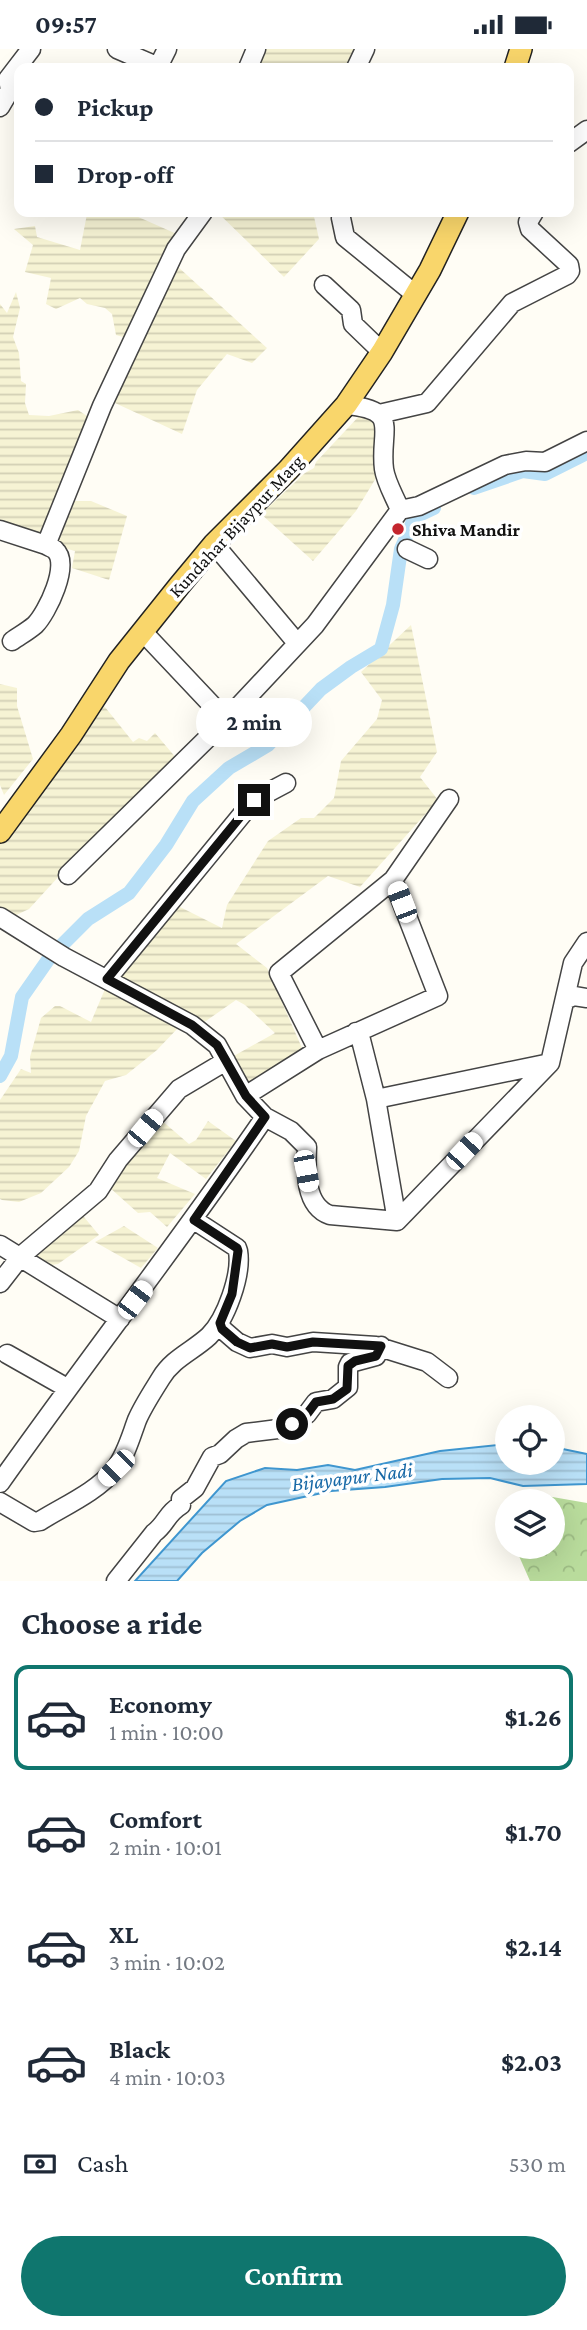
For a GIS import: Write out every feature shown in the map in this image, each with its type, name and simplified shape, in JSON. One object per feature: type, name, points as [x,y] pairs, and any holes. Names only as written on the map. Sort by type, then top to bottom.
[{"type":"main road","name":"Kundahar Bijaypur Marg","points":[[0,832],[142,631],[214,544],[288,470],[346,405],[416,295],[456,217]]},
{"type":"street","points":[[117,49],[149,63]]},
{"type":"street","points":[[0,107],[9,86]]},
{"type":"street","points":[[46,545],[102,406],[176,249],[199,217]]},
{"type":"street","points":[[379,414],[427,403],[512,303],[567,275],[570,271],[569,265],[530,229],[528,222],[531,217]]},
{"type":"street","points":[[341,218],[345,237],[416,295]]},
{"type":"street","points":[[324,285],[351,310],[353,324],[382,352]]},
{"type":"street","points":[[346,405],[366,407],[379,414],[385,423],[384,468],[400,510]]},
{"type":"street","points":[[68,876],[226,720],[315,625],[400,510],[419,506],[505,465],[526,461],[545,462],[587,441]]},
{"type":"street","points":[[0,530],[46,545],[55,550],[60,558],[61,569],[53,595],[36,625],[12,641]]},
{"type":"street","points":[[381,535],[428,559]]},
{"type":"street","points":[[214,544],[297,643]]},
{"type":"street","points":[[142,631],[226,720]]},
{"type":"street","points":[[107,979],[254,800],[286,783]]},
{"type":"street","points":[[318,1049],[279,973],[393,880],[449,799]]},
{"type":"street","points":[[246,1096],[318,1049],[438,996],[393,880]]},
{"type":"street","points":[[0,917],[64,957],[192,1025],[217,1045],[246,1096],[265,1117],[291,1131],[307,1147],[306,1171],[311,1197],[321,1212],[397,1221]]},
{"type":"street","points":[[397,1221],[550,1062],[573,964],[587,942]]},
{"type":"street","points":[[566,999],[574,996],[587,998]]},
{"type":"street","points":[[356,1032],[361,1039],[376,1099],[397,1221]]},
{"type":"street","points":[[0,1283],[21,1256],[98,1191],[118,1160],[179,1089],[226,1061]]},
{"type":"street","points":[[376,1099],[550,1062]]},
{"type":"street","points":[[0,1483],[194,1220],[265,1117]]},
{"type":"street","points":[[0,1502],[34,1522],[40,1521],[102,1482],[116,1468],[139,1417],[162,1376],[171,1364],[208,1337],[220,1323],[232,1294],[238,1251],[194,1220]]},
{"type":"street","points":[[0,1245],[120,1319]]},
{"type":"street","points":[[220,1323],[222,1329],[237,1342],[250,1348],[272,1344],[287,1347],[313,1342],[381,1346],[427,1362],[449,1378]]},
{"type":"street","points":[[116,1581],[154,1533],[162,1527],[170,1511],[181,1505],[181,1499],[195,1488],[212,1457],[220,1454],[246,1433],[286,1428],[307,1414],[316,1402],[337,1397],[347,1389],[350,1363],[376,1356],[381,1346]]},
{"type":"street","points":[[7,1354],[68,1388]]},
{"type":"shaded area","points":[[262,49],[356,49],[349,63],[257,63]]},
{"type":"shaded area","points":[[86,217],[138,217],[179,235],[123,337],[116,335],[112,314],[105,308],[87,304],[80,298],[56,309],[46,304],[51,278],[25,272],[33,245],[14,229],[35,226],[37,237],[80,250]]},
{"type":"shaded area","points":[[222,217],[314,217],[319,239],[284,277]]},
{"type":"shaded area","points":[[176,265],[267,348],[252,363],[227,354],[197,390],[182,434],[115,403]]},
{"type":"shaded area","points":[[16,292],[20,308],[13,337],[19,353],[21,381],[26,384],[25,403],[29,415],[49,416],[78,410],[87,416],[87,431],[57,494],[44,530],[35,535],[0,523],[0,304],[7,313]]},
{"type":"shaded area","points":[[361,414],[372,418],[375,426],[376,478],[356,511],[313,561],[261,514],[305,473],[314,468],[316,462]]},
{"type":"shaded area","points":[[74,501],[91,501],[127,516],[109,580],[72,568],[75,551],[57,546]]},
{"type":"shaded area","points":[[411,625],[437,752],[420,777],[438,800],[360,887],[328,876],[236,944],[267,968],[302,1048],[248,1088],[232,1057],[275,1033],[245,1005],[236,1000],[203,1023],[115,978],[178,906],[222,928],[227,905],[268,841],[301,818],[314,818],[334,798],[341,761],[377,719],[382,700],[361,672]]},
{"type":"shaded area","points":[[0,684],[17,688],[17,706],[33,759],[4,795],[0,785]]},
{"type":"shaded area","points":[[101,702],[133,742],[139,738],[147,741],[155,733],[177,759],[71,863],[29,909],[12,917],[0,912],[0,841]]},
{"type":"shaded area","points":[[105,989],[174,1024],[177,1029],[157,1050],[126,1075],[105,1081],[86,1116],[79,1151],[69,1167],[41,1193],[19,1202],[2,1200],[0,1100],[21,1069],[31,1073],[30,1057],[41,1018],[55,1006],[60,1006],[91,1022]]},
{"type":"shaded area","points":[[160,1119],[189,1144],[196,1140],[208,1121],[236,1141],[206,1179],[170,1153],[157,1178],[195,1194],[167,1227],[150,1212],[138,1213],[109,1187]]},
{"type":"shaded area","points":[[79,1211],[99,1235],[58,1264],[45,1266],[28,1255]]},
{"type":"shaded area","points":[[124,1226],[158,1248],[141,1268],[95,1242]]},
{"type":"green space","points":[[565,1499],[587,1503],[587,1581],[530,1581],[520,1559],[565,1559]]},
{"type":"water","name":"Bijayapur Nadi","points":[[495,1445],[495,1475],[565,1475],[565,1449],[587,1454],[587,1484],[523,1486],[490,1478],[442,1479],[331,1491],[267,1505],[240,1521],[202,1553],[177,1581],[135,1581],[226,1481],[265,1468],[297,1470],[328,1465],[355,1470],[440,1451]]},
{"type":"waterway","points":[[474,488],[523,471],[545,474],[587,453]]},
{"type":"waterway","points":[[0,1076],[11,1056],[22,997],[50,957],[88,919],[129,893],[166,845],[193,801],[229,768],[268,745],[321,689],[381,649],[393,605],[401,549],[415,517],[434,508]]},
{"type":"place","name":"Shiva Mandir","points":[[398,529]]},
{"type":"route","points":[[254,800],[234,821],[107,979],[192,1025],[217,1045],[246,1096],[265,1117],[194,1220],[238,1251],[232,1294],[220,1323],[222,1329],[245,1347],[256,1349],[272,1344],[287,1347],[313,1342],[381,1346],[376,1356],[350,1363],[347,1389],[333,1399],[316,1402],[307,1414],[292,1424]]}]
